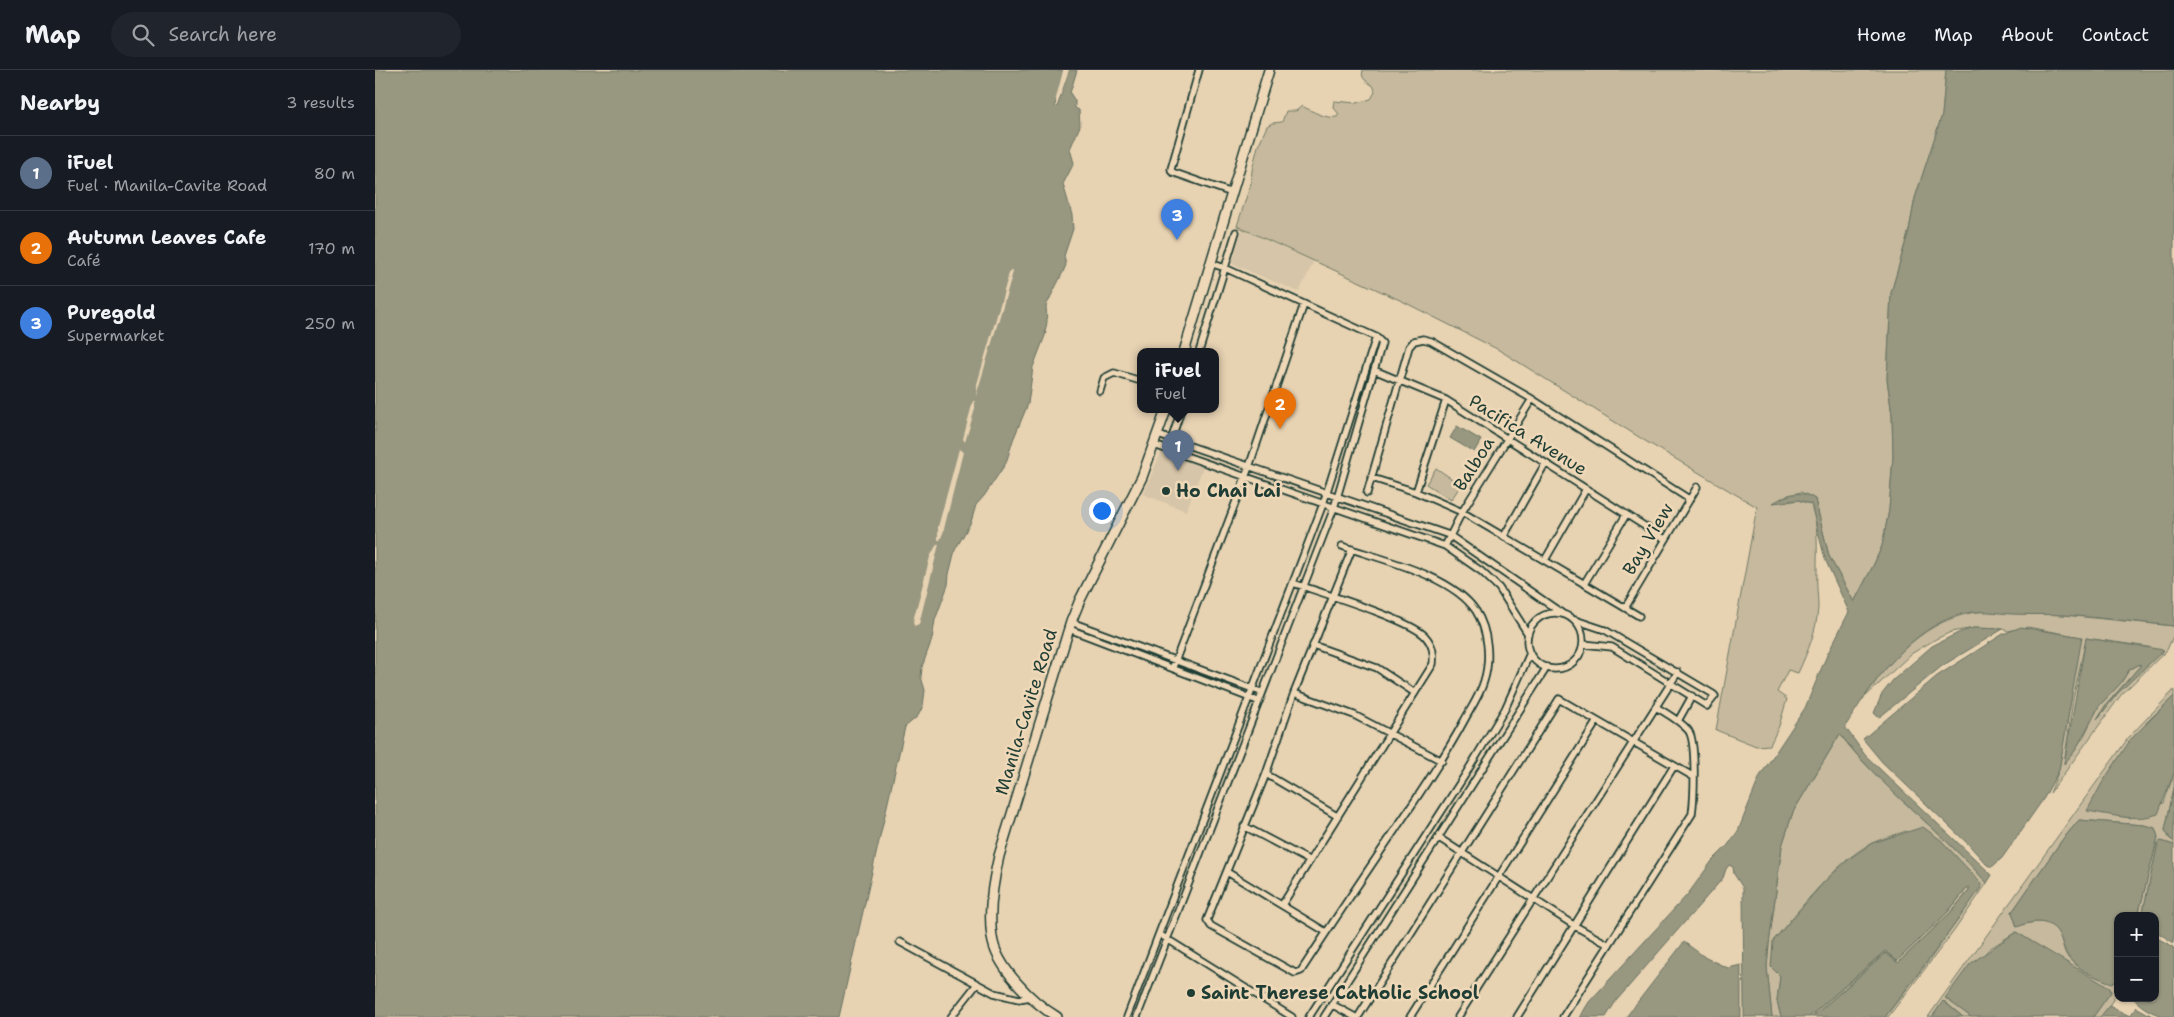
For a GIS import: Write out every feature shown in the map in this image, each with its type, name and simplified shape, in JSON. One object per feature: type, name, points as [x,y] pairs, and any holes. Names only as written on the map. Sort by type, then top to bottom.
[{"type":"main road","points":[[1185,348],[1269,70]]},
{"type":"main road","name":"Manila-Cavite Road","points":[[1057,1017],[1030,997],[1005,966],[992,939],[992,889],[999,856],[1070,625],[1080,600],[1142,476],[1165,413]]},
{"type":"street","points":[[1199,70],[1171,169],[1173,172],[1232,193]]},
{"type":"street","points":[[1200,348],[1236,232]]},
{"type":"street","points":[[1137,1017],[1261,692],[1334,508],[1382,343],[1376,338],[1304,304],[1210,263]]},
{"type":"street","points":[[1173,667],[1249,467],[1304,304]]},
{"type":"street","points":[[1127,1017],[1251,688],[1327,494],[1376,338]]},
{"type":"street","points":[[1367,493],[1411,343],[1423,339],[1431,341],[1532,399],[1689,499]]},
{"type":"street","name":"Pacifica Avenue","points":[[1367,368],[1401,380],[1446,400],[1665,539]]},
{"type":"street","points":[[1100,390],[1104,378],[1114,373],[1137,380]]},
{"type":"street","name":"Balboa","points":[[1445,546],[1462,512],[1532,399]]},
{"type":"street","points":[[1416,492],[1446,400]]},
{"type":"street","points":[[1168,450],[1180,413]]},
{"type":"street","points":[[1158,435],[1449,535],[1563,614],[1605,630],[1715,695],[1708,706],[1613,646],[1583,644]]},
{"type":"street","points":[[1154,445],[1445,546],[1481,570],[1499,588],[1528,634],[1530,653],[1534,659],[1547,667],[1555,669],[1570,664],[1581,652],[1583,644],[1582,635],[1572,619]]},
{"type":"street","points":[[1504,536],[1545,464]]},
{"type":"street","points":[[1372,478],[1416,492],[1462,512],[1639,616]]},
{"type":"street","name":"Bay View","points":[[1625,608],[1697,486]]},
{"type":"street","points":[[1545,560],[1586,490]]},
{"type":"street","points":[[1584,584],[1626,515]]},
{"type":"street","points":[[1342,546],[1351,549],[1433,578],[1451,587],[1476,612],[1483,627],[1487,646],[1485,680],[1479,695],[1442,762],[1301,971],[1295,973],[1211,926],[1207,920],[1266,774],[1294,693],[1351,549]]},
{"type":"street","points":[[1282,905],[1433,664],[1433,649],[1424,634],[1405,623],[1293,583]]},
{"type":"street","points":[[1528,634],[1538,619],[1554,613],[1563,614]]},
{"type":"street","points":[[1070,625],[1176,659],[1261,692]]},
{"type":"street","points":[[1070,625],[1258,701]]},
{"type":"street","points":[[1313,645],[1377,668],[1415,693]]},
{"type":"street","points":[[1309,1017],[1319,1005],[1465,775],[1505,709],[1530,653]]},
{"type":"street","points":[[1324,1017],[1439,838],[1473,780],[1547,667]]},
{"type":"street","points":[[1458,1017],[1678,672]]},
{"type":"street","points":[[1294,693],[1354,715],[1442,762]]},
{"type":"street","points":[[1677,721],[1692,696]]},
{"type":"street","points":[[1333,1005],[1357,1017],[1463,853],[1559,699],[1694,778]]},
{"type":"street","points":[[1563,1017],[1692,814],[1694,778],[1692,738],[1688,730],[1656,707]]},
{"type":"street","points":[[1409,1017],[1597,721]]},
{"type":"street","points":[[1517,1017],[1674,766]]},
{"type":"street","points":[[1266,774],[1337,816]]},
{"type":"street","points":[[1465,775],[1473,780]]},
{"type":"street","points":[[1244,826],[1310,861]]},
{"type":"street","points":[[1439,838],[1575,926],[1609,945]]},
{"type":"street","points":[[1227,872],[1326,932]]},
{"type":"street","points":[[1159,934],[1292,1017]]},
{"type":"street","points":[[900,942],[994,993],[1019,999],[1030,997]]},
{"type":"street","points":[[951,1017],[977,984]]},
{"type":"shaded area","points":[[375,70],[1063,70],[1055,106],[1057,107],[1069,70],[1077,70],[1070,93],[1075,101],[1075,108],[1079,110],[1080,126],[1070,149],[1074,163],[1063,184],[1072,215],[1073,229],[1064,256],[1066,265],[1046,306],[1046,333],[1033,367],[1028,404],[1006,463],[976,505],[971,522],[955,550],[948,585],[935,620],[932,639],[922,667],[921,677],[925,690],[923,706],[918,716],[905,727],[839,1017],[375,1017]]},
{"type":"shaded area","points":[[1363,70],[1946,70],[1942,115],[1915,198],[1909,230],[1891,293],[1887,379],[1892,415],[1893,456],[1889,510],[1882,546],[1854,602],[1829,556],[1815,499],[1801,492],[1785,496],[1787,502],[1798,500],[1811,504],[1817,538],[1818,607],[1814,632],[1798,673],[1788,670],[1777,692],[1787,699],[1779,726],[1770,745],[1756,746],[1716,730],[1757,507],[1647,442],[1499,350],[1402,301],[1237,226],[1251,183],[1258,146],[1267,126],[1272,123],[1282,122],[1286,111],[1296,111],[1302,106],[1323,116],[1337,117],[1339,114],[1333,107],[1334,101],[1356,103],[1371,99],[1375,92],[1374,87],[1365,80],[1362,73]]},
{"type":"shaded area","points":[[1946,70],[2174,70],[2174,626],[2065,615],[1977,612],[1966,613],[1946,620],[1928,630],[1895,658],[1868,692],[1845,727],[1865,755],[1992,875],[1987,883],[1951,845],[1874,773],[1840,734],[1793,812],[1782,846],[1767,967],[1772,1017],[1744,1017],[1743,888],[1734,874],[1733,867],[1729,865],[1723,878],[1616,1001],[1606,1017],[1580,1017],[1589,1002],[1688,894],[1712,861],[1728,845],[1738,831],[1760,776],[1805,708],[1827,655],[1849,612],[1825,559],[1811,504],[1798,500],[1773,503],[1784,497],[1799,493],[1815,499],[1829,556],[1854,602],[1882,546],[1889,510],[1893,456],[1892,415],[1887,379],[1891,293],[1909,230],[1915,198],[1942,115]]},
{"type":"shaded area","points":[[1242,229],[1314,261],[1299,292],[1232,264]]},
{"type":"shaded area","points":[[1457,426],[1481,440],[1474,452],[1450,438]]},
{"type":"shaded area","points":[[1162,451],[1203,467],[1186,511],[1143,494]]},
{"type":"shaded area","points":[[1436,468],[1461,485],[1451,500],[1426,484]]},
{"type":"shaded area","points":[[1992,611],[2064,615],[2174,626],[2174,634],[2167,650],[2121,695],[2050,793],[2059,770],[2081,637],[2028,627],[2008,631],[2003,629],[1974,628],[1951,632],[1911,654],[1865,697],[1889,665],[1918,637],[1935,626],[1953,618],[1972,613]],"holes":[[[2086,638],[2149,647],[2151,661],[2117,694],[2099,717],[2105,706],[2140,664],[2129,670],[2121,683],[2099,706],[2083,738],[2064,763],[2073,700]]]},
{"type":"shaded area","points":[[2021,627],[2082,637],[2059,770],[2044,798],[2002,858],[1992,867],[1987,865],[1968,844],[1882,762],[1863,739],[1937,676],[2003,634]]},
{"type":"shaded area","points":[[1974,628],[2003,629],[1942,666],[1881,716],[1878,717],[1874,713],[1882,694],[1893,680],[1932,646],[1960,632]]},
{"type":"shaded area","points":[[2086,638],[2164,650],[2117,694],[2097,719],[2105,706],[2140,664],[2129,670],[2121,683],[2099,706],[2075,751],[2064,764]]},
{"type":"shaded area","points":[[2174,690],[2174,696],[2146,723],[2109,814],[2129,818],[2164,803],[2174,773],[2174,788],[2165,830],[2170,839],[2174,841],[2174,845],[2161,841],[2158,843],[2143,912],[2139,912],[2158,837],[2155,828],[2144,825],[2079,820],[2062,840],[2012,912],[2017,927],[2038,922],[2049,924],[2059,934],[2067,956],[2073,963],[2100,978],[2114,982],[2114,998],[2103,1015],[2093,1017],[2111,992],[2016,932],[1989,949],[1946,998],[1971,1017],[1963,1017],[1944,1001],[1932,1017],[1928,1017],[2129,737]]},
{"type":"shaded area","points":[[2174,696],[2174,773],[2158,814],[2132,818],[2087,811],[2102,783],[2131,739]]},
{"type":"shaded area","points":[[1840,734],[1870,769],[1987,883],[1954,931],[1888,1017],[1885,1017],[1928,962],[1981,887],[1975,877],[1958,860],[1906,831],[1870,844],[1857,852],[1831,875],[1773,941],[1780,976],[1777,1001],[1781,1017],[1772,1017],[1767,967],[1782,846],[1793,812]]},
{"type":"shaded area","points":[[2174,788],[2174,841],[2170,839],[2165,830]]},
{"type":"shaded area","points":[[2079,820],[2144,825],[2155,828],[2158,837],[2139,912],[2114,912],[2114,982],[2089,974],[2073,963],[2067,955],[2058,933],[2052,926],[2037,922],[2017,927],[2012,912],[2062,840]]},
{"type":"shaded area","points":[[1923,827],[1941,840],[1981,883],[1981,887],[1946,937],[1885,1017],[1812,1017],[1886,953],[1898,963],[1950,913],[1969,891],[1969,886],[1947,913],[1897,961],[1885,951],[1809,1017],[1781,1017],[1777,1001],[1780,976],[1771,967],[1773,941],[1823,883],[1849,859],[1872,843]]},
{"type":"shaded area","points":[[2161,841],[2174,845],[2174,943],[2159,934],[2159,912],[2143,912],[2158,843]]},
{"type":"shaded area","points":[[1969,886],[1969,891],[1950,913],[1898,963],[1885,953],[1812,1017],[1809,1017],[1886,951],[1897,960],[1947,913]]},
{"type":"shaded area","points":[[2016,932],[2110,988],[2111,992],[2093,1017],[1971,1017],[1945,998],[1970,964]]},
{"type":"shaded area","points":[[2159,939],[2174,947],[2174,1017],[2162,1016],[2138,1002],[2159,1002]]},
{"type":"shaded area","points":[[1684,942],[1706,958],[1728,968],[1741,965],[1741,1017],[1626,1017]]},
{"type":"shaded area","points":[[1943,1001],[1963,1017],[1932,1017]]},
{"type":"shaded area","points":[[2109,1006],[2130,1016],[2136,1007],[2154,1017],[2100,1017]]},
{"type":"pier","points":[[1063,70],[1069,70],[1056,108],[1056,98]]},
{"type":"pier","points":[[1010,270],[1013,272],[976,396],[977,384]]},
{"type":"pier","points":[[973,401],[975,401],[975,409],[965,442],[963,439]]},
{"type":"pier","points":[[959,449],[963,452],[943,533],[940,540],[938,540],[938,527]]},
{"type":"pier","points":[[937,544],[939,544],[919,624],[914,626],[913,621],[930,557]]},
{"type":"place","name":"Puregold","points":[[1177,240]]},
{"type":"place","name":"Autumn Leaves Cafe","points":[[1280,429]]},
{"type":"place","name":"iFuel","points":[[1178,471]]},
{"type":"place","name":"Ho Chai Lai","points":[[1166,491]]},
{"type":"place","name":"Saint Therese Catholic School","points":[[1191,993]]}]
